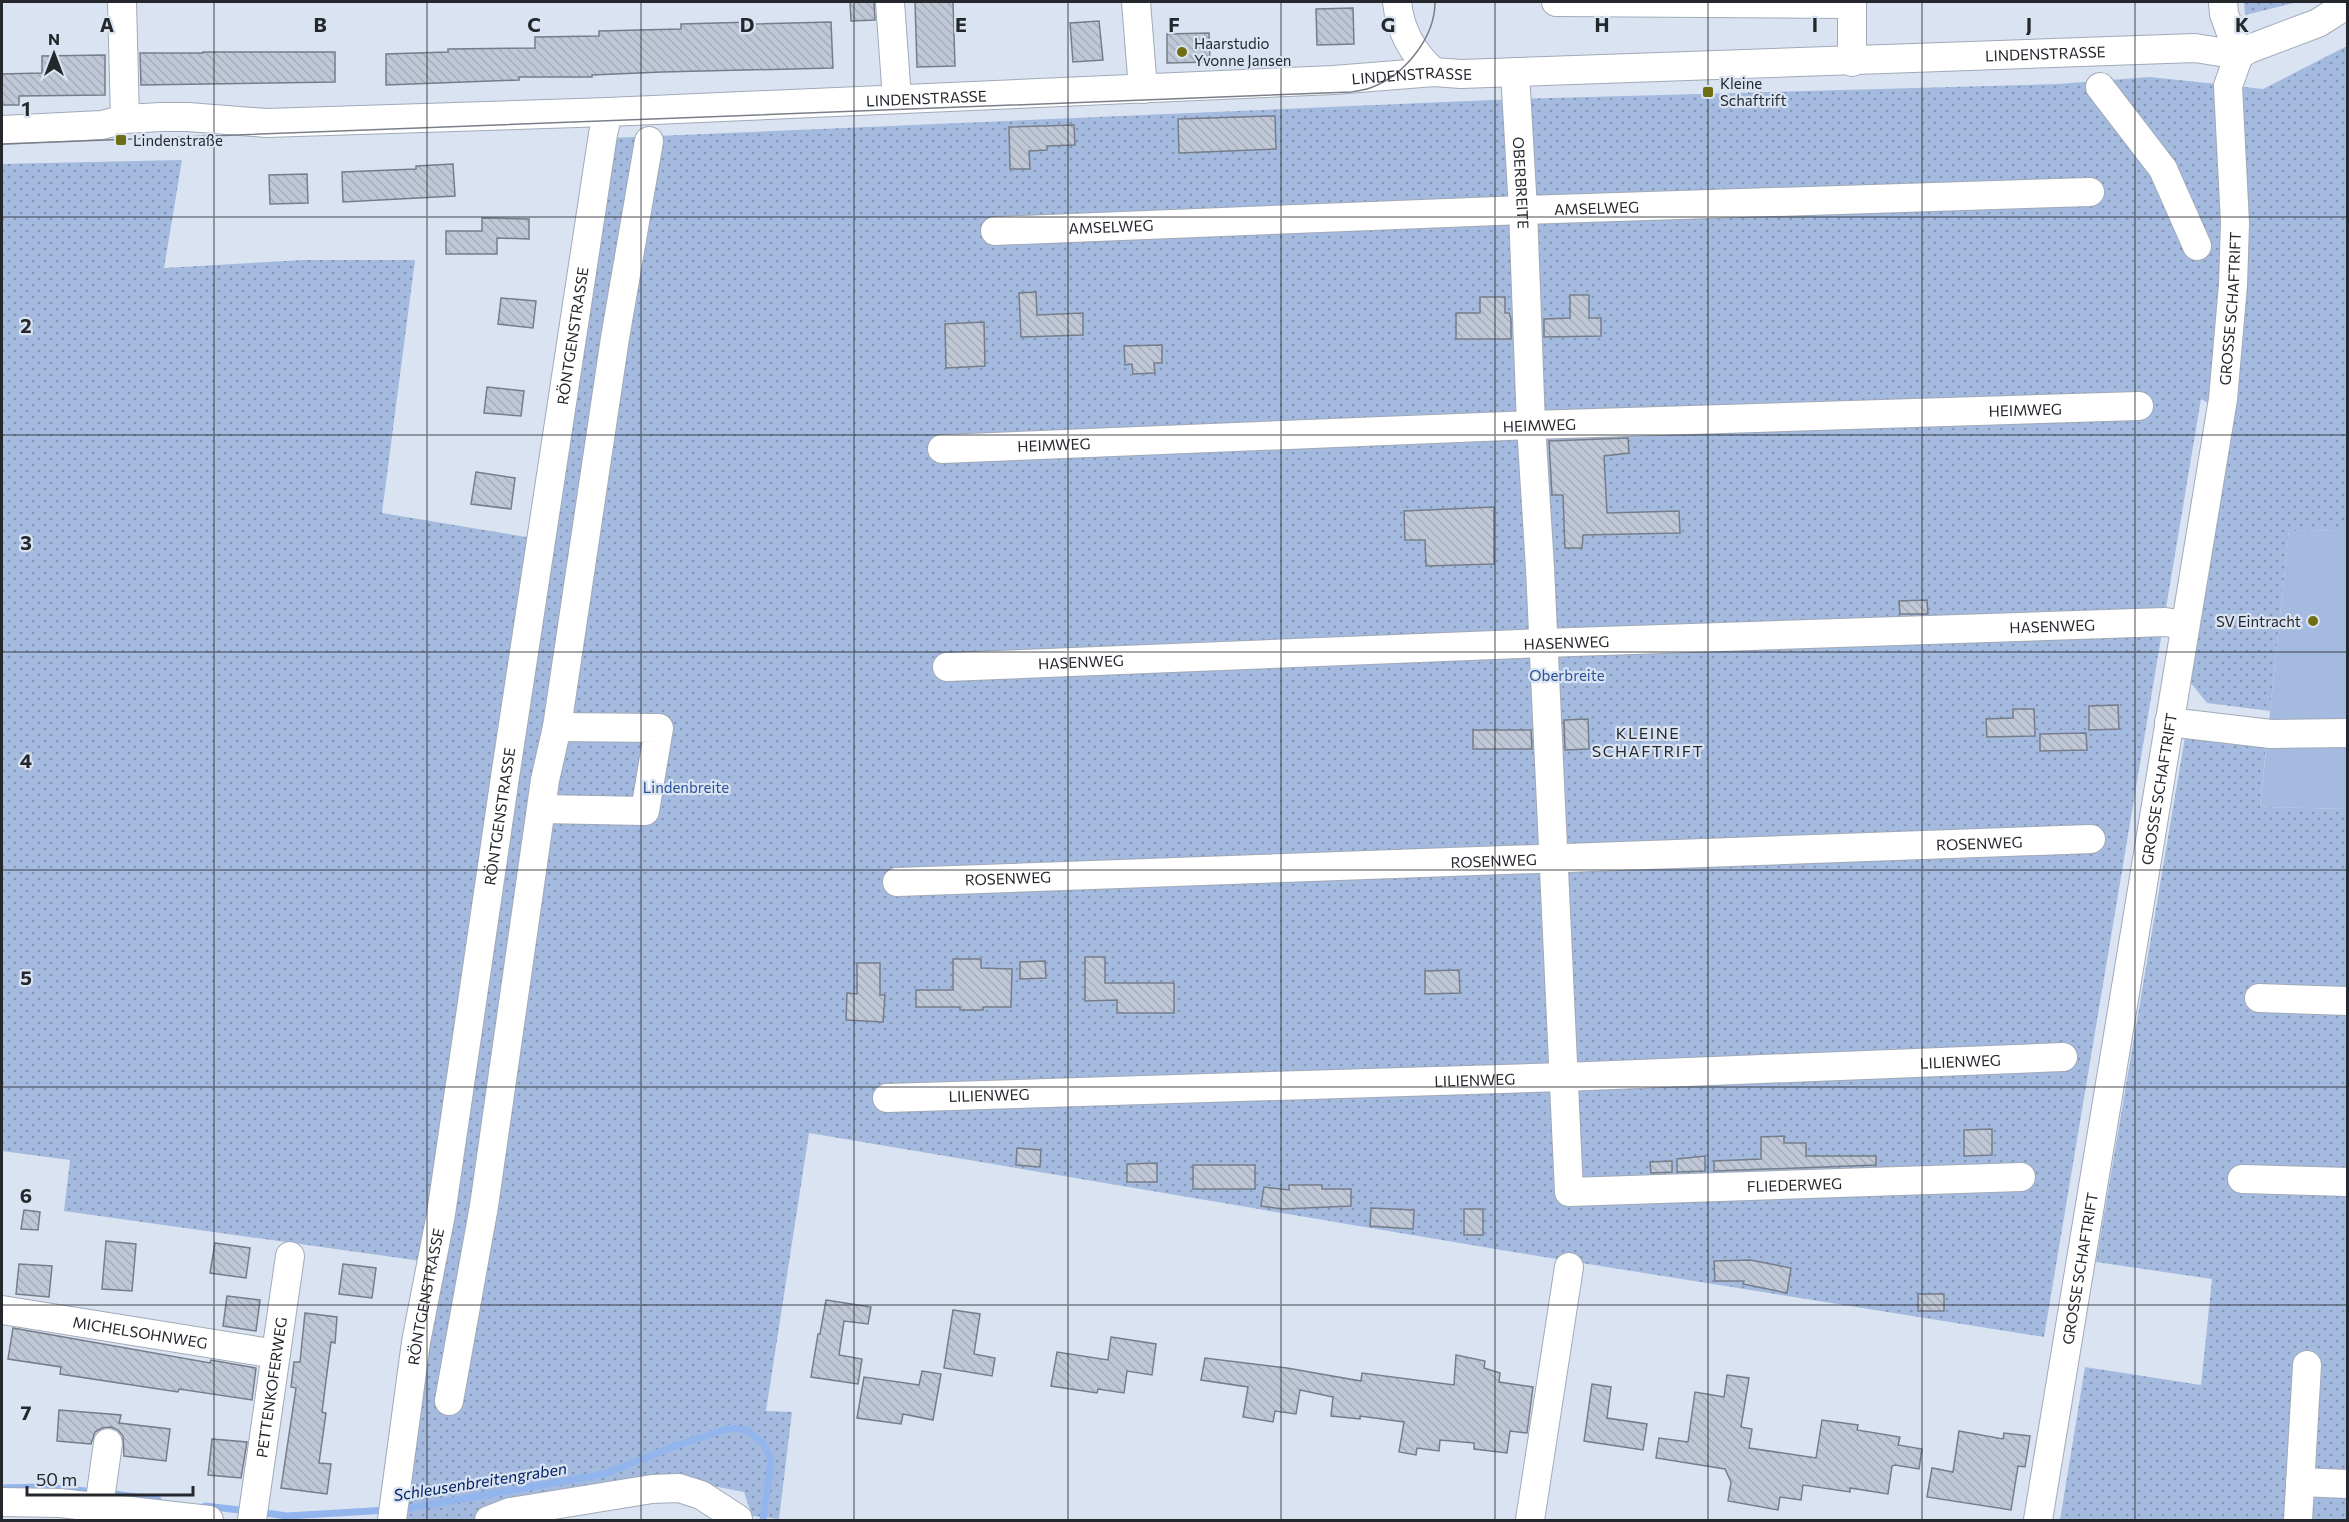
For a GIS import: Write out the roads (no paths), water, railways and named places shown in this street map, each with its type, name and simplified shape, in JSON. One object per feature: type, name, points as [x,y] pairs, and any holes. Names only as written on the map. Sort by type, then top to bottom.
[{"type":"street","points":[[122,2],[125,119]]},
{"type":"street","points":[[890,2],[897,99]]},
{"type":"street","points":[[1136,2],[1143,89]]},
{"type":"street","points":[[1397,2],[1408,42],[1415,54],[1434,72]]},
{"type":"street","points":[[1556,2],[1852,3],[1852,62]]},
{"type":"street","points":[[2223,2],[2224,14],[2239,55],[2249,49],[2318,23],[2348,4]]},
{"type":"street","name":"LINDENSTRASSE","points":[[2,130],[102,125],[125,119],[188,117],[266,123],[608,112],[1334,80],[1434,72],[1461,74],[1852,62],[2195,48],[2239,55]]},
{"type":"street","name":"GROSSE SCHAFTRIFT","points":[[2038,1521],[2223,399],[2233,285],[2235,223],[2228,86],[2239,55]]},
{"type":"street","name":"OBERBREITE","points":[[1515,72],[1524,210],[1531,425],[1544,643],[1569,1192]]},
{"type":"street","points":[[2100,87],[2163,168],[2197,246]]},
{"type":"street","name":"RÖNTGENSTRASSE","points":[[393,1510],[416,1342],[441,1214],[505,777],[608,112]]},
{"type":"street","points":[[449,1401],[484,1206],[545,780],[557,727],[615,338],[649,141]]},
{"type":"street","name":"AMSELWEG","points":[[995,231],[1524,210],[2090,192]]},
{"type":"street","name":"HEIMWEG","points":[[942,448],[1531,425],[2139,406]]},
{"type":"street","name":"HASENWEG","points":[[947,667],[1544,643],[2165,622],[2185,625]]},
{"type":"street","points":[[2169,722],[2271,734],[2348,733]]},
{"type":"street","points":[[542,809],[645,811],[659,728],[557,727]]},
{"type":"street","name":"ROSENWEG","points":[[897,882],[2091,839]]},
{"type":"street","points":[[2259,998],[2348,1001]]},
{"type":"street","name":"LILIENWEG","points":[[887,1098],[1564,1077],[2063,1057]]},
{"type":"street","name":"FLIEDERWEG","points":[[1569,1192],[2021,1177]]},
{"type":"street","points":[[2242,1179],[2348,1182]]},
{"type":"street","name":"PETTENKOFERWEG","points":[[252,1516],[290,1256]]},
{"type":"street","points":[[1530,1521],[1569,1267]]},
{"type":"street","name":"MICHELSOHNWEG","points":[[2,1310],[276,1354]]},
{"type":"street","points":[[2298,1521],[2307,1365]]},
{"type":"street","points":[[101,1496],[108,1443]]},
{"type":"street","points":[[2300,1482],[2348,1484]]},
{"type":"street","points":[[489,1521],[510,1512],[652,1489],[679,1488],[700,1495],[738,1520]]},
{"type":"street","points":[[2,1502],[60,1503],[101,1496],[209,1521]]},
{"type":"waterway","name":"Schleusenbreitengraben","points":[[399,1510],[604,1474],[675,1446],[730,1428],[747,1430],[763,1443],[771,1460],[763,1520]]},
{"type":"waterway","name":"Schleusenbreitengraben","points":[[2,1488],[42,1487],[96,1492]]},
{"type":"waterway","name":"Schleusenbreitengraben","points":[[107,1493],[158,1500]]},
{"type":"waterway","name":"Schleusenbreitengraben","points":[[205,1506],[248,1511]]},
{"type":"waterway","name":"Schleusenbreitengraben","points":[[259,1512],[287,1516],[388,1510]]},
{"type":"tram line","points":[[2,144],[1351,92],[1368,89],[1383,82],[1406,65],[1430,29],[1435,2]]},
{"type":"place","name":"Haarstudio Yvonne Jansen","points":[[1182,52]]},
{"type":"place","name":"Kleine Schaftrift","points":[[1708,92]]},
{"type":"place","name":"Lindenstraße","points":[[121,140]]},
{"type":"place","name":"SV Eintracht","points":[[2313,621]]},
{"type":"district","name":"KLEINE SCHAFTRIFT","points":[[1648,741]]},
{"type":"park label","name":"Oberbreite","points":[[1567,675]]},
{"type":"park label","name":"Lindenbreite","points":[[686,787]]}]
